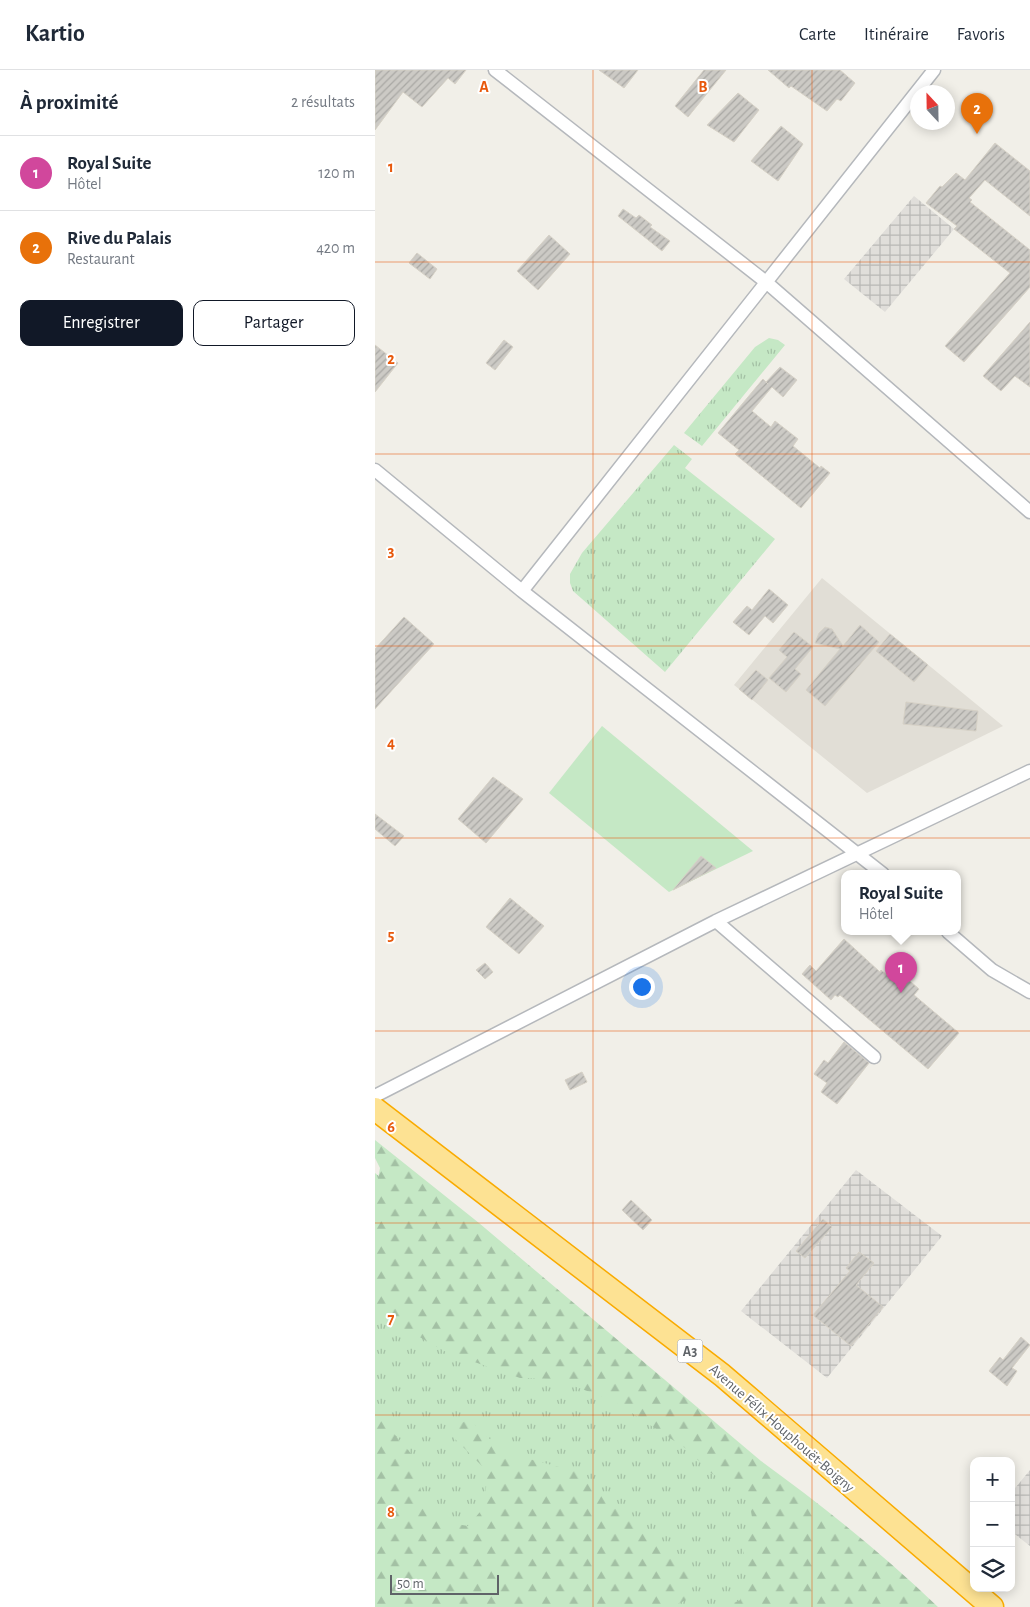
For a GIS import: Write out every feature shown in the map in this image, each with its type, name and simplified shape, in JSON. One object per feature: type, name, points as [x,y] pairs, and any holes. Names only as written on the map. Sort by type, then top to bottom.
[{"type":"highway","name":"Avenue Félix Houphouët-Boigny","points":[[375,1109],[722,1376],[992,1607]]},
{"type":"street","points":[[495,70],[766,282],[1030,512]]},
{"type":"street","points":[[522,591],[934,70]]},
{"type":"street","points":[[375,470],[522,591],[878,870]]},
{"type":"street","points":[[375,1096],[716,921],[1030,771]]},
{"type":"street","points":[[716,921],[874,1058]]},
{"type":"street","points":[[951,935],[992,970],[1030,992]]},
{"type":"shaded area","points":[[914,196],[954,229],[885,312],[844,279]]},
{"type":"shaded area","points":[[822,578],[1003,726],[867,793],[734,685]]},
{"type":"shaded area","points":[[856,1170],[942,1236],[827,1378],[741,1311]]},
{"type":"shaded area","points":[[1030,1470],[1030,1546],[1015,1534],[1015,1488]]},
{"type":"green space","points":[[769,338],[778,340],[785,345],[702,446],[684,433],[755,347]]},
{"type":"green space","points":[[674,445],[692,459],[685,468],[775,539],[665,672],[573,591],[570,583],[570,574],[582,553]]},
{"type":"green space","points":[[602,726],[753,851],[669,892],[549,793]]},
{"type":"green space","points":[[375,1140],[479,1223],[761,1461],[852,1531],[938,1607],[716,1607],[739,1601],[748,1589],[742,1537],[752,1517],[748,1495],[711,1473],[688,1450],[612,1400],[554,1379],[520,1378],[446,1352],[416,1335],[375,1318],[375,1194],[380,1168],[375,1158]]},
{"type":"green space","points":[[375,1173],[915,1607],[375,1607]]},
{"type":"green space","points":[[375,1411],[413,1456],[421,1491],[438,1521],[468,1526],[485,1506],[487,1471],[454,1438],[456,1426],[469,1419],[494,1443],[518,1456],[582,1473],[696,1578],[686,1600],[672,1607],[375,1607]]},
{"type":"building","points":[[375,70],[466,70],[455,84],[448,78],[422,107],[403,92],[375,130]]},
{"type":"building","points":[[599,70],[638,70],[624,88]]},
{"type":"building","points":[[704,70],[726,70],[688,117],[675,106]]},
{"type":"building","points":[[768,70],[840,70],[855,83],[841,101],[837,99],[827,111],[791,86],[789,88]]},
{"type":"building","points":[[738,93],[759,110],[734,142],[707,125]]},
{"type":"building","points":[[781,126],[803,144],[778,181],[751,161]]},
{"type":"building","points":[[995,143],[1030,171],[1030,216],[985,180],[969,198],[972,200],[970,202],[1030,250],[1030,287],[964,362],[945,346],[1010,273],[954,229],[957,226],[926,203],[940,186],[942,187],[956,173],[965,180]]},
{"type":"building","points":[[623,209],[636,218],[639,215],[652,225],[650,227],[670,241],[662,251],[618,216]]},
{"type":"building","points":[[549,235],[570,254],[538,290],[517,271]]},
{"type":"building","points":[[417,253],[437,269],[430,279],[409,263]]},
{"type":"building","points":[[1030,322],[1030,387],[1015,376],[1001,391],[983,376]]},
{"type":"building","points":[[504,340],[513,347],[495,370],[486,363]]},
{"type":"building","points":[[375,345],[398,363],[375,392]]},
{"type":"building","points":[[780,367],[797,380],[783,397],[772,387],[752,411],[771,427],[775,421],[798,439],[793,446],[820,468],[821,466],[830,473],[801,508],[735,454],[739,450],[718,433],[763,379],[766,382]]},
{"type":"building","points":[[769,589],[788,605],[773,623],[765,616],[749,635],[733,622],[747,606],[752,610]]},
{"type":"building","points":[[404,617],[434,644],[375,709],[375,649]]},
{"type":"building","points":[[860,625],[879,642],[825,706],[806,690],[840,649],[815,643],[819,633],[825,627],[832,629],[843,646]]},
{"type":"building","points":[[794,632],[813,647],[795,669],[801,674],[786,692],[769,678],[787,657],[779,650]]},
{"type":"building","points":[[890,634],[928,665],[914,682],[876,651]]},
{"type":"building","points":[[756,670],[768,680],[752,700],[739,689]]},
{"type":"building","points":[[906,702],[978,711],[976,731],[903,724]]},
{"type":"building","points":[[493,777],[523,799],[486,843],[458,819]]},
{"type":"building","points":[[375,814],[404,836],[395,846],[375,829]]},
{"type":"building","points":[[701,856],[716,868],[673,890]]},
{"type":"building","points":[[510,898],[544,926],[519,954],[486,927]]},
{"type":"building","points":[[844,939],[880,972],[881,970],[888,976],[895,968],[919,989],[914,995],[959,1033],[928,1069],[840,995],[838,997],[835,995],[831,1000],[802,974],[810,965],[816,971]]},
{"type":"building","points":[[485,963],[493,972],[485,979],[476,970]]},
{"type":"building","points":[[844,1042],[869,1063],[837,1104],[821,1092],[827,1083],[814,1074],[824,1060],[828,1063]]},
{"type":"building","points":[[582,1072],[587,1082],[570,1090],[565,1080]]},
{"type":"building","points":[[631,1200],[652,1220],[643,1230],[622,1210]]},
{"type":"building","points":[[823,1219],[832,1227],[805,1258],[796,1251]]},
{"type":"building","points":[[859,1252],[874,1263],[856,1285],[883,1307],[851,1346],[813,1315],[850,1271],[846,1268]]},
{"type":"building","points":[[1021,1337],[1030,1345],[1012,1368],[1017,1371],[1007,1386],[989,1371],[1000,1357],[1003,1360]]},
{"type":"place","name":"Rive du Palais","points":[[977,134]]},
{"type":"place","name":"Royal Suite","points":[[901,993]]}]
